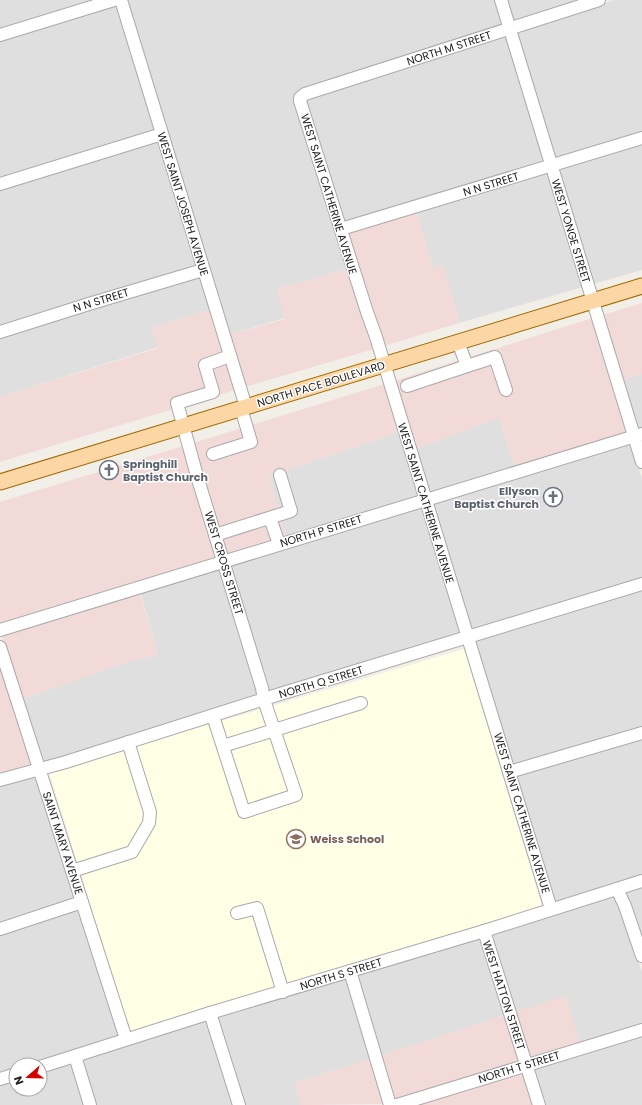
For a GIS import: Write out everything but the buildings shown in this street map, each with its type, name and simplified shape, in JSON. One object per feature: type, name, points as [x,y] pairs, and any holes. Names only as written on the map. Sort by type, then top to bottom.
[{"type":"main road","name":"NORTH PACE BOULEVARD","points":[[0,482],[642,286]]},
{"type":"street","points":[[0,35],[114,0]]},
{"type":"street","name":"WEST SAINT JOSEPH AVENUE","points":[[121,0],[230,356],[251,442],[212,454]]},
{"type":"street","name":"WEST YONGE STREET","points":[[501,0],[592,301],[638,435],[642,462]]},
{"type":"street","name":"NORTH M STREET","points":[[300,98],[305,94],[349,79],[599,0]]},
{"type":"street","name":"WEST SAINT CATHERINE AVENUE","points":[[300,98],[468,637],[550,909]]},
{"type":"street","points":[[0,184],[162,134]]},
{"type":"street","name":"N N STREET","points":[[340,229],[642,138]]},
{"type":"street","name":"N N STREET","points":[[0,332],[203,270]]},
{"type":"street","points":[[458,342],[467,366]]},
{"type":"street","name":"WEST CROSS STREET","points":[[223,746],[244,812],[296,795],[264,700],[262,688],[182,427],[177,403],[213,392],[205,365],[230,356]]},
{"type":"street","points":[[407,386],[495,358],[506,390]]},
{"type":"street","name":"NORTH P STREET","points":[[0,630],[638,435]]},
{"type":"street","points":[[215,535],[292,511],[280,475]]},
{"type":"street","points":[[270,518],[279,544]]},
{"type":"street","name":"NORTH Q STREET","points":[[0,780],[642,584]]},
{"type":"street","name":"SAINT MARY AVENUE","points":[[0,647],[126,1039]]},
{"type":"street","points":[[213,716],[223,746],[361,703]]},
{"type":"street","points":[[509,772],[642,733]]},
{"type":"street","points":[[72,871],[132,852],[149,823],[150,812],[128,742]]},
{"type":"street","name":"NORTH S STREET","points":[[48,1064],[210,1013],[484,931],[642,881]]},
{"type":"street","points":[[617,889],[625,906],[642,956]]},
{"type":"street","points":[[0,929],[82,902]]},
{"type":"street","points":[[237,913],[257,908],[283,992]]},
{"type":"street","name":"WEST HATTON STREET","points":[[484,931],[539,1105]]},
{"type":"street","points":[[350,971],[390,1105]]},
{"type":"street","points":[[210,1013],[239,1105]]},
{"type":"street","name":"NORTH T STREET","points":[[397,1105],[642,1030]]},
{"type":"street","points":[[75,1056],[90,1105]]},
{"type":"shaded area","points":[[0,0],[98,0],[0,30]]},
{"type":"shaded area","points":[[496,0],[504,25],[295,94],[293,100],[295,101],[348,269],[277,289],[285,318],[228,335],[126,1]]},
{"type":"shaded area","points":[[507,0],[584,0],[514,22]]},
{"type":"shaded area","points":[[614,0],[642,0],[642,133],[555,160],[516,31]]},
{"type":"shaded area","points":[[117,4],[156,132],[0,179],[0,40]]},
{"type":"shaded area","points":[[506,34],[545,163],[344,223],[305,99]]},
{"type":"shaded area","points":[[158,140],[196,267],[0,327],[0,189]]},
{"type":"shaded area","points":[[642,142],[642,270],[593,284],[557,168]]},
{"type":"shaded area","points":[[547,171],[583,287],[459,323],[443,265],[433,268],[416,211]]},
{"type":"shaded area","points":[[416,211],[433,268],[443,265],[459,323],[384,346],[347,232]]},
{"type":"shaded area","points":[[348,269],[374,349],[245,387],[228,335],[285,319],[277,289]]},
{"type":"shaded area","points":[[199,276],[210,310],[151,328],[158,347],[0,397],[0,336]]},
{"type":"shaded area","points":[[642,303],[642,374],[622,380],[602,315]]},
{"type":"shaded area","points":[[210,310],[235,390],[0,462],[0,397],[158,348],[151,328]]},
{"type":"shaded area","points":[[592,318],[628,433],[515,468],[499,418],[414,449],[394,381]]},
{"type":"shaded area","points":[[642,374],[642,429],[638,430],[622,380]]},
{"type":"shaded area","points":[[384,384],[398,432],[269,476],[286,537],[227,556],[193,443]]},
{"type":"shaded area","points":[[499,418],[515,468],[429,494],[414,449]]},
{"type":"shaded area","points":[[398,432],[419,497],[286,537],[269,476]]},
{"type":"shaded area","points":[[631,442],[642,479],[642,579],[471,631],[431,502]]},
{"type":"shaded area","points":[[183,446],[217,559],[0,625],[0,502]]},
{"type":"shaded area","points":[[421,505],[461,634],[269,694],[230,564]]},
{"type":"shaded area","points":[[220,567],[259,697],[43,764],[22,699],[122,664],[158,654],[140,592]]},
{"type":"shaded area","points":[[642,589],[642,729],[513,766],[474,640]]},
{"type":"shaded area","points":[[139,592],[158,654],[122,664],[22,699],[1,634]]},
{"type":"shaded area","name":"Weiss School","points":[[464,649],[542,906],[130,1032],[49,772]]},
{"type":"shaded area","points":[[0,663],[33,766],[0,776]]},
{"type":"shaded area","points":[[642,738],[642,876],[554,903],[516,775]]},
{"type":"shaded area","points":[[36,775],[76,900],[0,924],[0,785]]},
{"type":"shaded area","points":[[642,886],[642,940],[624,891]]},
{"type":"shaded area","points":[[614,894],[642,972],[642,1025],[580,1044],[515,1012],[490,934]]},
{"type":"shaded area","points":[[79,908],[120,1036],[48,1059],[48,1057],[8,1057],[8,1072],[0,1074],[0,934]]},
{"type":"shaded area","points":[[480,937],[505,1015],[380,1056],[356,974]]},
{"type":"shaded area","points":[[346,977],[371,1059],[295,1083],[301,1105],[245,1105],[217,1016]]},
{"type":"shaded area","points":[[566,996],[580,1044],[530,1060],[515,1012]]},
{"type":"shaded area","points":[[505,1015],[520,1063],[394,1101],[380,1056]]},
{"type":"shaded area","points":[[207,1019],[234,1105],[95,1105],[81,1058]]},
{"type":"shaded area","points":[[642,1034],[642,1105],[544,1105],[533,1068]]},
{"type":"shaded area","points":[[371,1059],[384,1104],[301,1105],[295,1083]]},
{"type":"shaded area","points":[[71,1061],[84,1105],[0,1105],[0,1084],[8,1082],[8,1097],[48,1097],[48,1068]]},
{"type":"shaded area","points":[[523,1071],[533,1105],[412,1105]]},
{"type":"place","name":"Springhill Baptist Church","points":[[109,470]]},
{"type":"place","name":"Ellyson Baptist Church","points":[[553,497]]},
{"type":"place","name":"Weiss School","points":[[296,839]]}]
